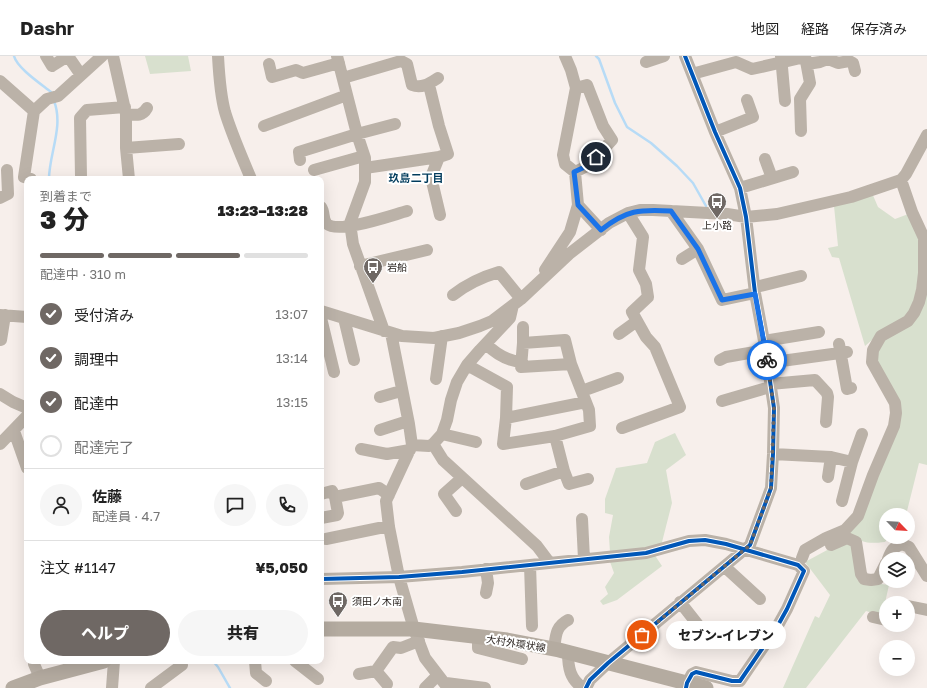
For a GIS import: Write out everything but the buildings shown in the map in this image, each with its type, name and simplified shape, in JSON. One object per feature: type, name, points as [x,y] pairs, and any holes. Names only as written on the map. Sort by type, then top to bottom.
[{"type":"main road","name":"大村外環状線","points":[[324,628],[416,635],[478,637],[514,642],[561,651],[686,685],[706,688]]},
{"type":"main road","points":[[13,688],[40,678],[93,664]]},
{"type":"street","points":[[46,56],[52,66],[68,56],[81,75]]},
{"type":"street","points":[[27,176],[34,111],[81,75],[102,56]]},
{"type":"street","points":[[113,56],[126,110],[126,148],[129,176]]},
{"type":"street","points":[[218,56],[225,111],[250,176]]},
{"type":"street","points":[[539,281],[570,232],[578,205],[574,172],[565,164],[563,155],[576,88],[565,56]]},
{"type":"street","points":[[646,62],[664,56]]},
{"type":"street","points":[[568,620],[560,624],[557,630],[561,651],[568,665],[571,676],[578,685],[584,688],[590,680],[608,664],[680,602],[750,545],[771,488],[774,408],[755,290],[746,217],[740,188],[715,132],[685,56]]},
{"type":"street","points":[[269,64],[272,77],[296,70],[303,73],[338,59],[364,156],[365,168],[365,182],[351,218],[350,227],[353,244],[360,266],[388,332],[408,422],[411,448],[386,501],[389,526],[399,577],[416,635],[425,658],[444,682]]},
{"type":"street","points":[[692,74],[735,59],[752,68],[781,59],[806,59],[820,62],[828,59],[838,63],[850,61],[853,64],[855,71]]},
{"type":"street","points":[[781,59],[785,101]]},
{"type":"street","points":[[801,131],[800,99],[810,83],[806,59]]},
{"type":"street","points":[[343,78],[401,61],[406,64],[412,85],[415,87],[428,85],[438,78]]},
{"type":"street","points":[[0,81],[34,111]]},
{"type":"street","points":[[574,172],[589,165],[612,140],[603,126],[587,85],[576,88]]},
{"type":"street","points":[[365,168],[439,157],[448,154],[439,126],[430,89]]},
{"type":"street","points":[[264,126],[347,96]]},
{"type":"street","points":[[715,132],[754,117],[747,100]]},
{"type":"street","points":[[81,176],[80,118],[87,110],[126,110],[140,115],[145,112],[147,108]]},
{"type":"street","points":[[300,160],[299,152],[395,124]]},
{"type":"street","points":[[324,312],[402,336],[434,338],[458,333],[492,321],[517,302],[569,254],[601,230],[628,213],[647,210],[727,214],[746,217],[777,214],[851,197],[901,180],[906,174],[927,135]]},
{"type":"street","points":[[126,148],[179,144]]},
{"type":"street","points":[[314,170],[364,156]]},
{"type":"street","points":[[439,157],[431,177],[440,215]]},
{"type":"street","points":[[766,159],[772,178]]},
{"type":"street","points":[[4,168],[24,177]]},
{"type":"street","points":[[0,198],[8,194],[4,168]]},
{"type":"street","points":[[740,188],[793,172]]},
{"type":"street","points":[[802,558],[805,550],[826,538],[845,530],[858,516],[873,475],[894,426],[896,413],[895,403],[872,362],[873,350],[881,336],[908,321],[914,313],[921,296],[924,273],[924,238],[912,212],[901,180]]},
{"type":"street","points":[[578,205],[601,230]]},
{"type":"street","points":[[324,219],[326,223],[331,226],[350,227],[407,211]]},
{"type":"street","points":[[671,211],[698,249],[722,300],[801,276]]},
{"type":"street","points":[[628,213],[643,237],[639,270],[646,284],[648,297],[632,312],[646,337],[655,347],[680,407],[629,429]]},
{"type":"street","points":[[682,259],[698,249]]},
{"type":"street","points":[[360,266],[427,250]]},
{"type":"street","points":[[453,295],[464,287],[488,275],[499,272],[517,302]]},
{"type":"street","points":[[361,449],[387,454],[433,444],[442,434],[447,420],[451,400],[467,365],[510,318],[517,302]]},
{"type":"street","points":[[1,340],[2,315],[24,316]]},
{"type":"street","points":[[344,318],[354,360]]},
{"type":"street","points":[[619,334],[637,321]]},
{"type":"street","points":[[522,328],[523,343],[521,367],[571,364]]},
{"type":"street","points":[[324,330],[334,372]]},
{"type":"street","points":[[720,360],[726,357],[819,332]]},
{"type":"street","points":[[436,379],[442,336]]},
{"type":"street","points":[[467,365],[507,387],[503,444],[555,436],[590,426],[589,410],[571,364],[565,340],[523,343]]},
{"type":"street","points":[[486,344],[491,349],[506,358],[512,361],[522,362]]},
{"type":"street","points":[[767,363],[842,350],[847,389],[851,388]]},
{"type":"street","points":[[506,418],[584,397],[618,378]]},
{"type":"street","points":[[727,403],[770,385],[815,380],[827,392],[826,422]]},
{"type":"street","points":[[380,397],[401,391]]},
{"type":"street","points":[[0,394],[24,407]]},
{"type":"street","points":[[0,444],[24,419]]},
{"type":"street","points":[[380,430],[408,422]]},
{"type":"street","points":[[14,431],[24,459]]},
{"type":"street","points":[[442,434],[476,442]]},
{"type":"street","points":[[842,501],[852,462],[862,434]]},
{"type":"street","points":[[555,436],[569,484],[588,479]]},
{"type":"street","points":[[433,444],[443,460],[537,546],[549,562]]},
{"type":"street","points":[[773,454],[831,456],[852,462]]},
{"type":"street","points":[[828,477],[831,456]]},
{"type":"street","points":[[526,484],[564,471]]},
{"type":"street","points":[[456,511],[444,494],[462,478]]},
{"type":"street","points":[[335,497],[379,488],[389,495]]},
{"type":"street","points":[[324,493],[332,491],[335,497],[338,513],[337,515],[324,518]]},
{"type":"street","points":[[582,519],[584,559]]},
{"type":"street","points":[[326,539],[389,526]]},
{"type":"street","points":[[782,560],[802,558],[847,538],[856,542],[861,574],[864,579],[871,580],[878,579],[879,577]]},
{"type":"street","points":[[324,579],[399,577],[530,565],[646,552],[689,541],[705,540],[726,544],[798,565],[804,571],[787,609],[740,681],[732,681],[696,672],[692,674],[686,685]]},
{"type":"street","points":[[891,552],[896,546],[902,544],[908,547],[911,552]]},
{"type":"street","points":[[915,558],[927,576]]},
{"type":"street","points":[[530,565],[532,626]]},
{"type":"street","points":[[725,566],[760,599]]},
{"type":"street","points":[[486,569],[488,583],[486,593]]},
{"type":"street","points":[[680,602],[706,635]]},
{"type":"street","points":[[915,607],[927,610]]},
{"type":"street","points":[[873,617],[879,618]]},
{"type":"street","points":[[359,674],[376,671],[393,647],[401,648],[416,635]]},
{"type":"street","points":[[478,637],[478,648],[522,659]]},
{"type":"street","points":[[34,664],[40,678]]},
{"type":"street","points":[[112,688],[114,664]]},
{"type":"street","points":[[255,664],[256,673],[266,681]]},
{"type":"street","points":[[299,664],[318,679]]},
{"type":"street","points":[[151,688],[182,665]]},
{"type":"street","points":[[376,671],[387,684]]},
{"type":"street","points":[[425,688],[444,682],[485,688]]},
{"type":"green space","points":[[145,56],[188,56],[191,71],[150,74]]},
{"type":"green space","points":[[872,193],[878,207],[895,219],[911,213],[920,237],[921,258],[913,311],[879,334],[865,346],[839,258],[832,257],[828,248],[838,246],[834,206]]},
{"type":"green space","points":[[927,278],[927,465],[919,463],[908,508],[879,508],[879,543],[866,542],[848,534],[898,414],[873,362],[882,338],[908,322]]},
{"type":"green space","points":[[675,433],[686,455],[666,470],[672,503],[661,546],[610,552],[609,537],[613,515],[605,513],[605,499],[616,468],[647,463],[655,442]]},
{"type":"green space","points":[[842,542],[851,544],[858,581],[879,584],[879,588],[888,588],[887,596],[879,596],[879,615],[866,611],[806,688],[783,688],[815,616],[819,618],[830,595],[805,562]]},
{"type":"green space","points":[[654,554],[662,566],[617,600],[603,605],[600,601],[608,594],[605,587],[614,573],[609,559]]},
{"type":"waterway","points":[[14,56],[24,71],[52,94]]},
{"type":"waterway","points":[[596,56],[599,59],[615,103],[627,127],[651,143],[677,166],[693,183],[706,206]]},
{"type":"waterway","points":[[49,176],[57,130],[57,111],[54,101]]},
{"type":"waterway","points":[[216,664],[230,688]]},
{"type":"cycle path","points":[[586,688],[590,680],[608,663],[750,545],[771,488],[774,408],[755,293],[746,217],[740,188],[715,132],[685,56]]},
{"type":"cycle path","points":[[324,579],[399,577],[462,572],[646,553],[689,541],[705,540],[726,544],[798,565],[804,571],[787,609],[777,627],[740,681],[732,681],[696,672],[692,674],[686,688]]},
{"type":"way so far","points":[[642,635],[750,545],[771,488],[774,408],[767,360]]},
{"type":"place","name":"上小路","points":[[717,219]]},
{"type":"place","name":"岩船","points":[[373,284]]},
{"type":"place","name":"須田ノ木南","points":[[338,618]]},
{"type":"place","name":"セブン-イレブン","points":[[642,635]]},
{"type":"district","name":"玖島二丁目","points":[[416,178]]},
{"type":"route","points":[[596,157],[589,165],[574,172],[578,205],[601,230],[628,213],[640,210],[671,211],[698,249],[722,300],[755,294],[767,360]]}]
